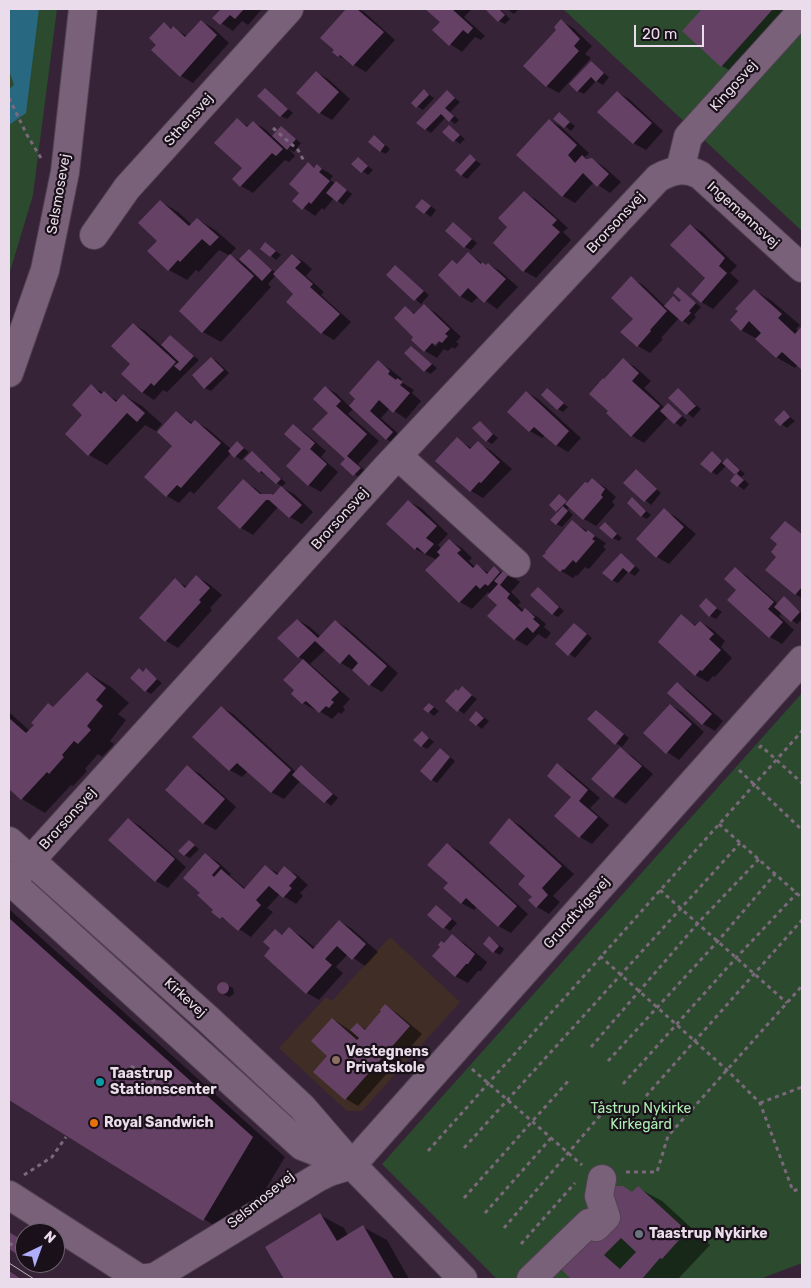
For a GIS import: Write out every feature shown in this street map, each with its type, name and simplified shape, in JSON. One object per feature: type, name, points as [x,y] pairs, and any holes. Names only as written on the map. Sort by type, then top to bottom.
[{"type":"street","name":"Selsmosevej","points":[[9,373],[47,260],[65,172],[83,9]]},
{"type":"street","name":"Sthensvej","points":[[94,235],[127,188],[289,9]]},
{"type":"street","name":"Kingosvej","points":[[680,170],[688,137],[802,11]]},
{"type":"street","name":"Ingemannsvej","points":[[680,170],[691,170],[700,175],[802,268]]},
{"type":"street","name":"Brorsonsvej","points":[[10,881],[398,456],[658,178],[669,172],[680,170]]},
{"type":"street","points":[[398,456],[516,564]]},
{"type":"street","name":"Grundtvigsvej","points":[[352,1165],[453,1052],[735,762],[802,660]]},
{"type":"street","name":"Kirkevej","points":[[9,841],[209,1020],[302,1107],[352,1165],[463,1279]]},
{"type":"street","name":"Kirkevej","points":[[10,881],[302,1146],[352,1165]]},
{"type":"street","name":"Selsmosevej","points":[[197,1251],[303,1166],[302,1107]]},
{"type":"street","name":"Selsmosevej","points":[[16,1185],[140,1279],[155,1277],[317,1178],[352,1165]]},
{"type":"street","points":[[531,1279],[589,1223],[596,1227],[606,1217],[594,1175]]},
{"type":"path","points":[[9,98],[27,135]]},
{"type":"path","points":[[273,128],[298,150],[304,161]]},
{"type":"path","points":[[428,1151],[802,731]]},
{"type":"path","points":[[755,752],[761,746],[802,782]]},
{"type":"path","points":[[735,762],[754,785],[802,830]]},
{"type":"path","points":[[719,824],[802,898]]},
{"type":"path","points":[[464,1148],[740,843]]},
{"type":"path","points":[[591,1047],[698,923],[759,859]]},
{"type":"path","points":[[608,1061],[718,941],[775,874]]},
{"type":"path","points":[[660,890],[787,1004]]},
{"type":"path","points":[[623,1084],[736,958],[797,894]]},
{"type":"path","points":[[646,1096],[802,920]]},
{"type":"path","points":[[600,956],[727,1070],[760,1103],[793,1191],[802,1188]]},
{"type":"path","points":[[521,1244],[594,1175],[611,1172],[657,1172],[668,1136],[802,986]]},
{"type":"path","points":[[453,1052],[594,1175]]},
{"type":"path","points":[[131,1066],[157,1083]]},
{"type":"path","points":[[464,1198],[570,1079]]},
{"type":"path","points":[[760,1103],[802,1087]]},
{"type":"path","points":[[504,1228],[604,1111]]},
{"type":"path","points":[[16,1185],[52,1157],[66,1137]]},
{"type":"path","points":[[485,1212],[551,1138]]},
{"type":"shaded area","points":[[390,937],[460,1002],[362,1111],[347,1111],[279,1048],[326,997],[332,1001]]},
{"type":"green space","points":[[9,9],[57,9],[33,195],[9,275]]},
{"type":"green space","points":[[563,9],[802,9],[802,231]]},
{"type":"green space","name":"Tåstrup Nykirke Kirkegård","points":[[802,693],[802,1263],[760,1279],[497,1279],[382,1164]]},
{"type":"water","points":[[9,9],[39,9],[26,113],[9,125],[9,89],[14,85],[9,70]]},
{"type":"building","points":[[221,9],[244,9],[235,19],[230,15],[220,25],[212,18]]},
{"type":"building","points":[[346,9],[357,9],[384,32],[353,66],[340,55],[338,57],[332,52],[334,50],[320,38]]},
{"type":"building","points":[[425,9],[452,9],[473,28],[468,34],[463,30],[449,46],[432,30],[440,22]]},
{"type":"building","points":[[485,9],[499,9],[505,15],[498,22]]},
{"type":"building","points":[[702,9],[773,9],[721,67],[682,31]]},
{"type":"building","points":[[561,19],[580,39],[574,46],[579,51],[546,87],[523,66],[556,30],[554,27]]},
{"type":"building","points":[[201,20],[217,35],[180,77],[151,50],[156,45],[149,38],[164,22],[171,29],[173,26],[185,37]]},
{"type":"building","points":[[591,61],[604,73],[596,82],[591,77],[577,92],[569,84]]},
{"type":"building","points":[[316,71],[339,92],[319,114],[296,93]]},
{"type":"building","points":[[265,88],[288,109],[280,117],[257,96]]},
{"type":"building","points":[[424,89],[429,95],[416,108],[411,103]]},
{"type":"building","points":[[447,90],[455,98],[445,108],[454,116],[449,122],[441,114],[425,130],[416,123]]},
{"type":"building","points":[[617,91],[652,123],[633,144],[597,112]]},
{"type":"building","points":[[559,112],[570,122],[564,128],[553,119]]},
{"type":"building","points":[[237,118],[247,127],[253,121],[283,149],[276,156],[272,153],[240,187],[232,179],[242,168],[214,143]]},
{"type":"building","points":[[549,119],[577,145],[568,155],[575,163],[582,155],[586,159],[592,158],[609,174],[597,187],[583,173],[562,197],[516,155]]},
{"type":"building","points":[[449,125],[460,135],[453,142],[442,132]]},
{"type":"building","points":[[281,126],[296,139],[287,150],[272,136]]},
{"type":"building","points":[[374,135],[385,145],[380,152],[368,142]]},
{"type":"building","points":[[470,154],[476,160],[461,176],[455,170]]},
{"type":"building","points":[[358,157],[368,166],[361,173],[351,164]]},
{"type":"building","points":[[308,162],[314,168],[317,164],[322,169],[319,172],[330,181],[311,204],[309,202],[302,210],[292,201],[299,193],[289,184]]},
{"type":"building","points":[[336,181],[347,190],[337,202],[326,193]]},
{"type":"building","points":[[524,191],[557,220],[552,225],[560,232],[523,272],[493,243],[507,227],[498,218]]},
{"type":"building","points":[[422,199],[431,206],[424,214],[415,207]]},
{"type":"building","points":[[160,200],[189,226],[197,218],[219,237],[210,246],[202,239],[180,262],[178,260],[168,271],[147,251],[157,241],[138,223]]},
{"type":"building","points":[[453,222],[472,239],[464,248],[445,231]]},
{"type":"building","points":[[690,224],[725,258],[719,266],[727,273],[701,303],[691,294],[705,278],[670,245]]},
{"type":"building","points":[[265,242],[276,251],[270,257],[260,249]]},
{"type":"building","points":[[249,249],[272,270],[262,281],[239,259]]},
{"type":"building","points":[[468,252],[481,264],[482,262],[486,265],[488,263],[506,279],[484,303],[468,288],[460,297],[438,275],[452,260],[457,264]]},
{"type":"building","points":[[230,254],[254,276],[202,333],[179,311]]},
{"type":"building","points":[[292,254],[301,262],[295,268],[313,284],[310,287],[340,314],[321,334],[286,302],[293,294],[273,274]]},
{"type":"building","points":[[395,265],[424,291],[414,301],[386,275]]},
{"type":"building","points":[[631,276],[667,311],[637,347],[620,332],[633,319],[611,298]]},
{"type":"building","points":[[678,287],[696,303],[689,311],[691,313],[682,322],[664,306],[673,296],[679,302],[681,300],[673,293]]},
{"type":"building","points":[[754,289],[782,314],[778,318],[795,334],[802,326],[802,370],[782,352],[776,358],[755,339],[761,333],[749,321],[741,331],[730,320],[738,311],[735,309]]},
{"type":"building","points":[[424,304],[450,329],[445,334],[448,336],[442,343],[439,341],[435,345],[432,343],[424,352],[411,340],[413,337],[394,318],[405,306],[414,314]]},
{"type":"building","points":[[133,323],[176,362],[154,386],[151,383],[142,393],[121,374],[130,364],[111,346]]},
{"type":"building","points":[[170,335],[194,356],[180,371],[174,366],[179,362],[161,345]]},
{"type":"building","points":[[411,346],[432,364],[424,372],[404,353]]},
{"type":"building","points":[[211,357],[224,370],[204,389],[192,375]]},
{"type":"building","points":[[623,358],[639,373],[632,381],[660,406],[631,437],[606,413],[608,411],[589,394]]},
{"type":"building","points":[[378,360],[390,371],[388,374],[396,380],[397,378],[403,382],[400,385],[410,393],[393,413],[379,400],[370,411],[393,432],[386,440],[349,406],[355,399],[349,393]]},
{"type":"building","points":[[91,384],[101,394],[104,391],[116,402],[123,394],[145,413],[137,422],[127,413],[88,456],[65,434],[82,415],[72,405]]},
{"type":"building","points":[[325,386],[341,401],[336,406],[367,434],[347,456],[361,468],[353,476],[340,464],[345,459],[312,429],[328,413],[313,399]]},
{"type":"building","points":[[547,388],[564,403],[557,410],[541,395]]},
{"type":"building","points":[[678,388],[696,406],[686,415],[668,398]]},
{"type":"building","points":[[526,391],[569,431],[556,446],[534,427],[529,432],[507,412]]},
{"type":"building","points":[[668,403],[682,416],[674,424],[660,411]]},
{"type":"building","points":[[784,410],[790,417],[780,426],[774,420]]},
{"type":"building","points":[[176,411],[191,424],[195,420],[221,443],[181,488],[177,485],[166,497],[144,477],[172,446],[157,432]]},
{"type":"building","points":[[480,421],[493,434],[486,442],[472,428]]},
{"type":"building","points":[[293,424],[315,443],[310,449],[327,464],[308,486],[286,466],[301,449],[284,434]]},
{"type":"building","points":[[457,437],[470,449],[478,441],[500,462],[470,492],[435,461]]},
{"type":"building","points":[[237,441],[244,448],[234,458],[228,451]]},
{"type":"building","points":[[252,451],[281,479],[276,484],[261,471],[259,473],[244,459]]},
{"type":"building","points":[[712,451],[722,461],[711,473],[700,464]]},
{"type":"building","points":[[727,458],[740,470],[735,475],[722,463]]},
{"type":"building","points":[[636,469],[657,489],[644,502],[623,483]]},
{"type":"building","points":[[736,473],[744,480],[737,487],[730,481]]},
{"type":"building","points":[[592,478],[605,489],[601,495],[603,497],[583,520],[565,504],[585,482],[588,483]]},
{"type":"building","points":[[243,479],[260,494],[273,495],[281,486],[302,505],[289,518],[269,500],[266,500],[240,529],[217,508]]},
{"type":"building","points":[[559,494],[567,501],[556,512],[549,505]]},
{"type":"building","points":[[632,497],[646,511],[641,517],[627,503]]},
{"type":"building","points":[[408,500],[437,526],[426,538],[434,544],[425,554],[417,547],[415,550],[386,524]]},
{"type":"building","points":[[563,506],[568,511],[556,525],[550,520]]},
{"type":"building","points":[[664,508],[684,527],[656,558],[636,539]]},
{"type":"building","points":[[572,520],[586,532],[588,530],[595,536],[592,539],[595,541],[576,563],[573,560],[560,572],[542,556]]},
{"type":"building","points":[[785,521],[802,534],[802,587],[795,595],[765,570],[776,557],[771,552],[777,544],[770,538]]},
{"type":"building","points":[[605,522],[617,534],[612,539],[599,528]]},
{"type":"building","points":[[449,539],[461,550],[457,553],[473,568],[477,564],[487,574],[494,566],[500,572],[488,586],[485,584],[480,589],[476,585],[459,603],[425,570],[440,555],[437,552]]},
{"type":"building","points":[[621,553],[635,566],[629,573],[623,568],[612,581],[602,573]]},
{"type":"building","points":[[735,567],[774,602],[768,609],[783,622],[769,638],[727,600],[736,590],[724,579]]},
{"type":"building","points":[[504,570],[509,574],[500,585],[510,594],[507,598],[522,612],[525,608],[535,617],[533,619],[540,625],[533,633],[527,627],[514,640],[487,616],[497,605],[487,596],[498,584],[494,581]]},
{"type":"building","points":[[196,575],[210,588],[199,600],[201,602],[165,642],[139,618],[175,578],[185,588]]},
{"type":"building","points":[[538,587],[559,607],[552,615],[530,595]]},
{"type":"building","points":[[784,596],[800,612],[791,622],[774,607]]},
{"type":"building","points":[[706,598],[717,608],[709,617],[699,606]]},
{"type":"building","points":[[681,614],[695,626],[700,621],[714,634],[709,639],[721,650],[695,676],[658,642]]},
{"type":"building","points":[[297,619],[318,638],[335,620],[387,666],[369,686],[352,670],[358,663],[349,654],[340,664],[315,641],[298,658],[277,638]]},
{"type":"building","points":[[574,623],[587,634],[568,656],[555,644]]},
{"type":"building","points":[[303,659],[339,692],[331,700],[334,702],[329,708],[326,706],[319,713],[306,701],[302,704],[291,694],[294,690],[283,680]]},
{"type":"building","points":[[139,668],[143,672],[146,668],[157,679],[145,692],[130,678]]},
{"type":"building","points":[[87,672],[106,688],[96,700],[103,706],[87,726],[91,730],[78,744],[74,741],[62,755],[64,757],[49,774],[47,772],[21,800],[9,789],[9,718],[26,733],[34,725],[31,723],[48,703],[53,707]]},
{"type":"building","points":[[677,682],[712,714],[702,725],[667,693]]},
{"type":"building","points":[[462,686],[472,695],[457,712],[445,701],[456,689],[458,691]]},
{"type":"building","points":[[429,703],[434,707],[428,713],[423,709]]},
{"type":"building","points":[[670,704],[692,724],[666,754],[643,733]]},
{"type":"building","points":[[221,706],[291,770],[271,793],[237,763],[229,771],[192,737]]},
{"type":"building","points":[[596,710],[624,734],[615,745],[587,719]]},
{"type":"building","points":[[476,711],[484,718],[476,726],[469,720]]},
{"type":"building","points":[[422,731],[429,738],[421,747],[413,740]]},
{"type":"building","points":[[620,747],[642,766],[613,798],[591,779]]},
{"type":"building","points":[[440,748],[450,757],[431,781],[420,771]]},
{"type":"building","points":[[557,763],[588,790],[579,801],[598,817],[579,838],[554,816],[571,797],[547,776]]},
{"type":"building","points":[[187,765],[225,799],[203,824],[165,790]]},
{"type":"building","points":[[301,765],[333,794],[324,803],[292,775]]},
{"type":"building","points":[[128,818],[175,859],[155,882],[108,840]]},
{"type":"building","points":[[509,818],[562,866],[542,888],[548,895],[536,908],[528,900],[532,897],[518,884],[525,876],[489,843]]},
{"type":"building","points":[[189,840],[195,845],[184,856],[178,851]]},
{"type":"building","points":[[447,843],[517,906],[498,927],[466,898],[461,904],[443,888],[448,883],[427,865]]},
{"type":"building","points":[[205,853],[220,866],[212,875],[214,877],[221,869],[244,889],[265,865],[277,875],[284,866],[297,877],[289,886],[292,888],[283,898],[269,886],[256,900],[261,905],[238,931],[222,917],[220,919],[211,912],[213,910],[197,895],[200,893],[183,878]]},
{"type":"building","points":[[436,905],[452,919],[443,929],[427,915]]},
{"type":"building","name":"Taastrup Stationscenter","points":[[9,918],[253,1137],[203,1221],[9,1100]]},
{"type":"building","points":[[339,920],[366,944],[352,960],[337,946],[325,959],[332,965],[306,994],[264,956],[270,948],[263,942],[275,929],[282,935],[289,927],[313,949]]},
{"type":"building","points":[[452,934],[475,954],[455,977],[432,956],[440,947],[438,945],[441,941],[444,943]]},
{"type":"building","points":[[489,936],[499,946],[493,953],[483,944]]},
{"type":"building","points":[[221,982],[225,982],[229,988],[225,994],[221,994],[217,990],[217,986]]},
{"type":"building","points":[[385,1004],[410,1026],[345,1100],[313,1072],[327,1056],[311,1041],[332,1018],[357,1040],[359,1038],[350,1030],[357,1023],[365,1030]]},
{"type":"building","name":"Taastrup Nykirke","points":[[623,1186],[632,1192],[638,1186],[687,1231],[642,1279],[571,1279],[560,1268],[612,1188]],"holes":[[[621,1238],[636,1252],[620,1269],[604,1255]]]},
{"type":"building","points":[[320,1213],[337,1241],[363,1225],[394,1279],[284,1279],[265,1247]]},
{"type":"building","points":[[9,1232],[15,1236],[15,1253],[9,1249]]},
{"type":"building","points":[[9,1271],[21,1279],[9,1279]]},
{"type":"tram line","points":[[9,1263],[34,1279]]},
{"type":"place","name":"Vestegnens Privatskole","points":[[336,1060]]},
{"type":"place","name":"Taastrup Stationscenter","points":[[100,1082]]},
{"type":"place","name":"Royal Sandwich","points":[[94,1123]]},
{"type":"place","name":"Taastrup Nykirke","points":[[639,1234]]}]
